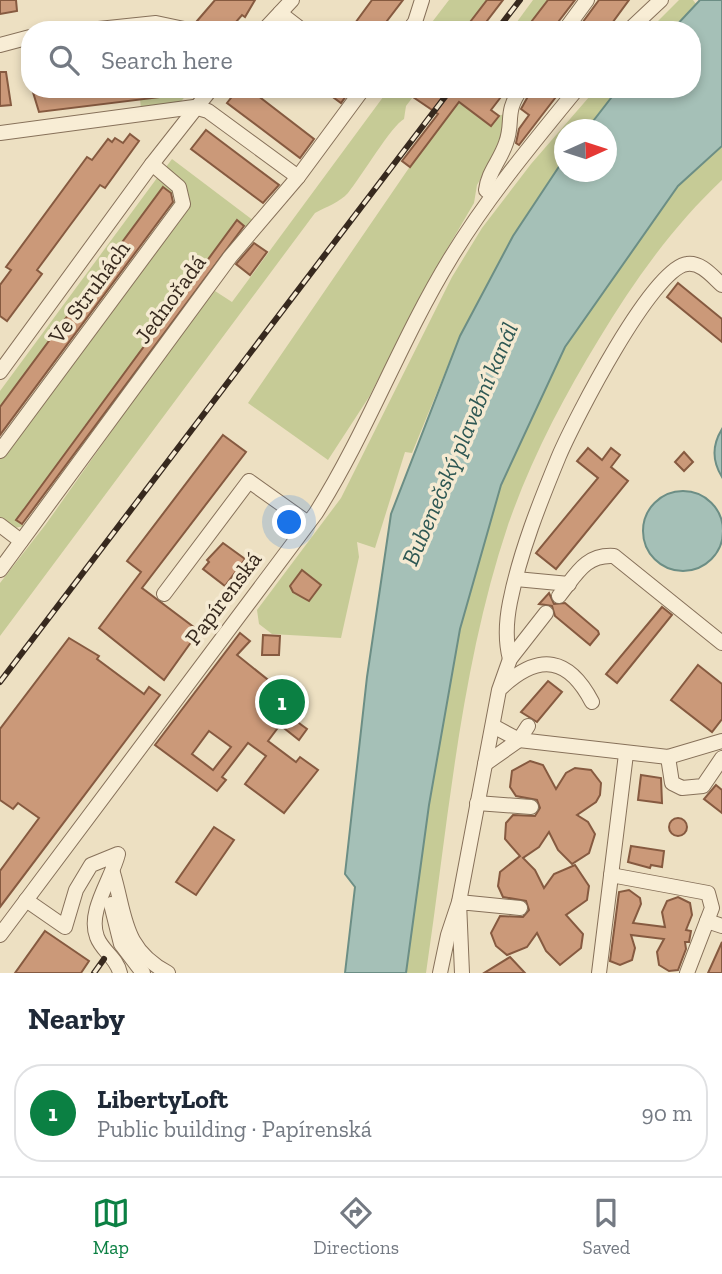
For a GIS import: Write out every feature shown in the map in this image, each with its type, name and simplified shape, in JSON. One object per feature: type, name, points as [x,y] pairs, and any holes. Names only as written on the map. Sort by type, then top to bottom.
[{"type":"street","points":[[272,21],[292,0]]},
{"type":"street","points":[[415,21],[422,0]]},
{"type":"street","points":[[572,21],[587,0]]},
{"type":"street","points":[[639,21],[661,0]]},
{"type":"street","points":[[279,13],[290,21]]},
{"type":"street","points":[[0,45],[21,39]]},
{"type":"street","name":"Ve Struhách","points":[[0,372],[202,98]]},
{"type":"street","name":"Jednořadá","points":[[0,570],[230,257],[298,177],[356,98]]},
{"type":"street","name":"Papírenská","points":[[491,194],[486,190],[487,177],[508,141],[511,104],[515,98]]},
{"type":"street","name":"Papírenská","points":[[0,935],[308,523],[339,474],[448,261],[491,194],[570,98]]},
{"type":"street","points":[[0,133],[194,107],[208,111],[298,177]]},
{"type":"street","name":"Ve Struhách","points":[[0,451],[183,204],[179,187],[152,164]]},
{"type":"street","points":[[510,659],[505,640],[516,579],[561,453],[622,335],[670,271],[687,263],[701,266],[722,285]]},
{"type":"street","points":[[164,594],[249,481],[308,523]]},
{"type":"street","points":[[0,525],[21,541]]},
{"type":"street","points":[[559,596],[597,555],[614,556],[722,643]]},
{"type":"street","points":[[516,579],[569,584]]},
{"type":"street","points":[[440,973],[459,902],[499,690],[510,659],[546,613]]},
{"type":"street","points":[[499,690],[519,671],[550,664],[568,668],[583,685],[592,702]]},
{"type":"street","points":[[493,726],[519,740],[668,757],[722,741]]},
{"type":"street","points":[[485,764],[519,740],[528,726]]},
{"type":"street","points":[[599,973],[626,754]]},
{"type":"street","points":[[668,757],[672,783],[682,788],[703,786],[722,758]]},
{"type":"street","points":[[477,803],[531,807]]},
{"type":"street","points":[[26,900],[65,927],[76,890],[91,865],[118,854],[94,922],[97,939],[119,965],[120,973]]},
{"type":"street","points":[[113,874],[113,923],[136,970]]},
{"type":"street","points":[[113,874],[121,915],[132,940],[139,951],[168,973]]},
{"type":"street","points":[[611,876],[708,893],[712,908],[687,973]]},
{"type":"street","points":[[459,902],[520,908]]},
{"type":"street","points":[[459,902],[462,973]]},
{"type":"street","points":[[708,920],[722,926]]},
{"type":"green space","points":[[449,0],[487,0],[471,21],[433,21]]},
{"type":"green space","points":[[533,0],[548,0],[532,21],[518,21]]},
{"type":"green space","points":[[679,0],[693,0],[696,4],[680,21],[658,21]]},
{"type":"green space","points":[[184,98],[179,104],[141,109],[140,99]]},
{"type":"green space","points":[[382,98],[412,98],[406,106],[404,119],[384,141],[348,193],[315,213],[0,636],[0,583],[46,524],[181,333],[215,291],[232,302]]},
{"type":"green space","points":[[457,98],[462,98],[461,103],[499,116],[504,114],[506,133],[477,185],[474,203],[429,280],[369,397],[328,460],[248,403]]},
{"type":"green space","points":[[588,98],[611,98],[595,119],[570,119]]},
{"type":"green space","points":[[554,137],[554,174],[513,236],[460,336],[412,453],[405,452],[375,548],[357,542],[359,557],[341,638],[272,634],[259,624],[257,610],[341,498],[452,277],[482,228]]},
{"type":"green space","points":[[722,146],[722,180],[671,235],[612,318],[560,406],[517,500],[492,579],[467,690],[426,973],[406,973],[429,805],[460,629],[501,485],[565,347],[678,186]]},
{"type":"green space","points":[[172,159],[254,221],[95,431],[85,425],[59,462],[68,469],[66,471],[57,464],[17,520],[24,526],[15,528],[0,517],[0,459],[188,203],[185,183],[166,167]],"holes":[[[236,221],[246,227],[235,242],[226,235]],[[210,256],[219,263],[202,286],[193,280]],[[176,302],[185,308],[157,345],[149,338]],[[148,341],[156,347],[98,426],[89,420]]]},
{"type":"green space","points":[[157,178],[181,196],[164,222],[162,220],[177,198],[163,187],[0,407],[0,391]]},
{"type":"water","name":"Bubenečský plavební kanál","points":[[700,0],[722,0],[722,146],[678,186],[565,347],[501,485],[460,629],[429,805],[406,973],[345,973],[355,887],[345,874],[367,677],[391,514],[460,336],[513,236],[554,174],[554,182],[617,182],[617,119],[595,119],[611,98],[701,98],[701,21],[680,21]]},
{"type":"water","points":[[722,429],[722,477],[714,453]]},
{"type":"water","points":[[683,491],[698,494],[711,503],[720,516],[723,531],[720,546],[711,559],[698,568],[683,571],[668,568],[655,559],[646,546],[643,531],[646,516],[655,503],[668,494]]},
{"type":"building","points":[[0,0],[16,0],[17,11],[0,14]]},
{"type":"building","points":[[215,0],[255,0],[245,17],[242,15],[237,21],[197,21]]},
{"type":"building","points":[[372,0],[403,0],[387,21],[357,21]]},
{"type":"building","points":[[487,0],[503,0],[487,21],[471,21]]},
{"type":"building","points":[[548,0],[575,0],[559,21],[532,21]]},
{"type":"building","points":[[599,0],[629,0],[614,21],[584,21]]},
{"type":"building","points":[[0,72],[6,72],[11,105],[0,106]]},
{"type":"building","points":[[35,98],[153,98],[39,112]]},
{"type":"building","points":[[231,98],[261,98],[314,139],[300,158],[227,103]]},
{"type":"building","points":[[414,98],[500,98],[491,110],[499,116],[491,126],[459,102],[410,167],[402,161],[438,114]]},
{"type":"building","points":[[527,98],[555,98],[519,145],[516,143],[519,129],[529,115],[521,109]]},
{"type":"building","points":[[206,130],[279,185],[263,203],[191,149]]},
{"type":"building","points":[[130,134],[139,141],[105,188],[100,185],[37,270],[42,274],[7,321],[0,316],[0,285],[11,270],[6,267],[87,157],[92,160],[108,139],[112,142],[115,138],[123,143]]},
{"type":"building","points":[[163,187],[171,193],[173,202],[0,435],[0,407]]},
{"type":"building","points":[[237,220],[244,226],[22,524],[16,520],[25,508]]},
{"type":"building","points":[[254,243],[267,252],[250,275],[236,264]]},
{"type":"building","points":[[678,283],[722,319],[722,342],[667,297]]},
{"type":"building","points":[[223,435],[246,452],[142,588],[199,631],[164,680],[99,628],[141,572],[127,561]]},
{"type":"building","points":[[588,448],[602,460],[611,448],[620,455],[611,467],[628,481],[556,569],[536,553],[598,478],[577,461]]},
{"type":"building","points":[[684,452],[693,462],[684,471],[675,462]]},
{"type":"building","points":[[223,543],[245,559],[225,586],[203,569],[209,562],[207,560]]},
{"type":"building","points":[[302,570],[321,585],[309,601],[293,592],[290,586]]},
{"type":"building","points":[[549,593],[554,604],[565,603],[598,631],[599,634],[590,645],[555,616],[552,606],[539,604]]},
{"type":"building","points":[[662,607],[672,615],[617,683],[606,674]]},
{"type":"building","points":[[240,633],[250,641],[237,655],[297,703],[288,715],[307,729],[299,740],[280,725],[268,741],[296,762],[300,757],[318,770],[284,813],[245,784],[266,756],[248,743],[222,777],[226,780],[217,791],[155,745]],"holes":[[[209,731],[231,747],[213,770],[192,754]]]},
{"type":"building","points":[[263,635],[280,636],[279,655],[262,655]]},
{"type":"building","points":[[69,638],[99,656],[97,659],[144,694],[149,687],[160,695],[0,907],[0,871],[39,818],[18,803],[13,809],[0,800],[0,729]]},
{"type":"building","points":[[698,665],[722,684],[722,719],[712,732],[671,700]]},
{"type":"building","points":[[548,681],[562,692],[537,722],[521,712]]},
{"type":"building","points":[[530,761],[543,765],[556,789],[566,773],[575,768],[591,770],[601,783],[596,802],[577,815],[588,822],[595,834],[589,853],[572,864],[558,850],[549,832],[539,847],[523,858],[535,870],[544,888],[554,874],[575,865],[589,886],[587,900],[566,915],[583,934],[581,948],[560,965],[546,951],[537,933],[527,947],[507,955],[496,946],[491,933],[500,916],[523,917],[529,910],[526,901],[503,897],[498,886],[500,872],[520,856],[505,839],[506,823],[513,815],[535,816],[540,808],[537,800],[516,796],[510,787],[512,771]]},
{"type":"building","points":[[641,775],[661,778],[662,803],[638,800]]},
{"type":"building","points":[[716,785],[722,790],[722,813],[704,799]]},
{"type":"building","points":[[678,818],[684,821],[687,827],[684,833],[678,836],[672,833],[669,827],[672,821]]},
{"type":"building","points":[[214,827],[234,840],[196,895],[176,882]]},
{"type":"building","points":[[631,846],[664,851],[662,867],[651,865],[650,868],[628,862]]},
{"type":"building","points":[[629,890],[640,898],[641,904],[633,923],[665,927],[662,912],[667,901],[678,897],[690,903],[692,915],[686,930],[691,931],[689,942],[685,942],[686,949],[678,970],[669,971],[659,965],[657,952],[664,939],[631,935],[635,948],[632,960],[620,965],[610,961],[619,892]]},
{"type":"building","points":[[45,931],[89,961],[81,973],[15,973]]},
{"type":"building","points":[[722,942],[722,973],[708,973]]},
{"type":"building","points":[[510,957],[525,973],[484,973]]},
{"type":"railway","points":[[504,21],[520,0]]},
{"type":"railway","points":[[0,682],[444,98]]},
{"type":"railway","points":[[94,973],[104,959]]},
{"type":"place","name":"LibertyLoft","points":[[282,702]]}]
